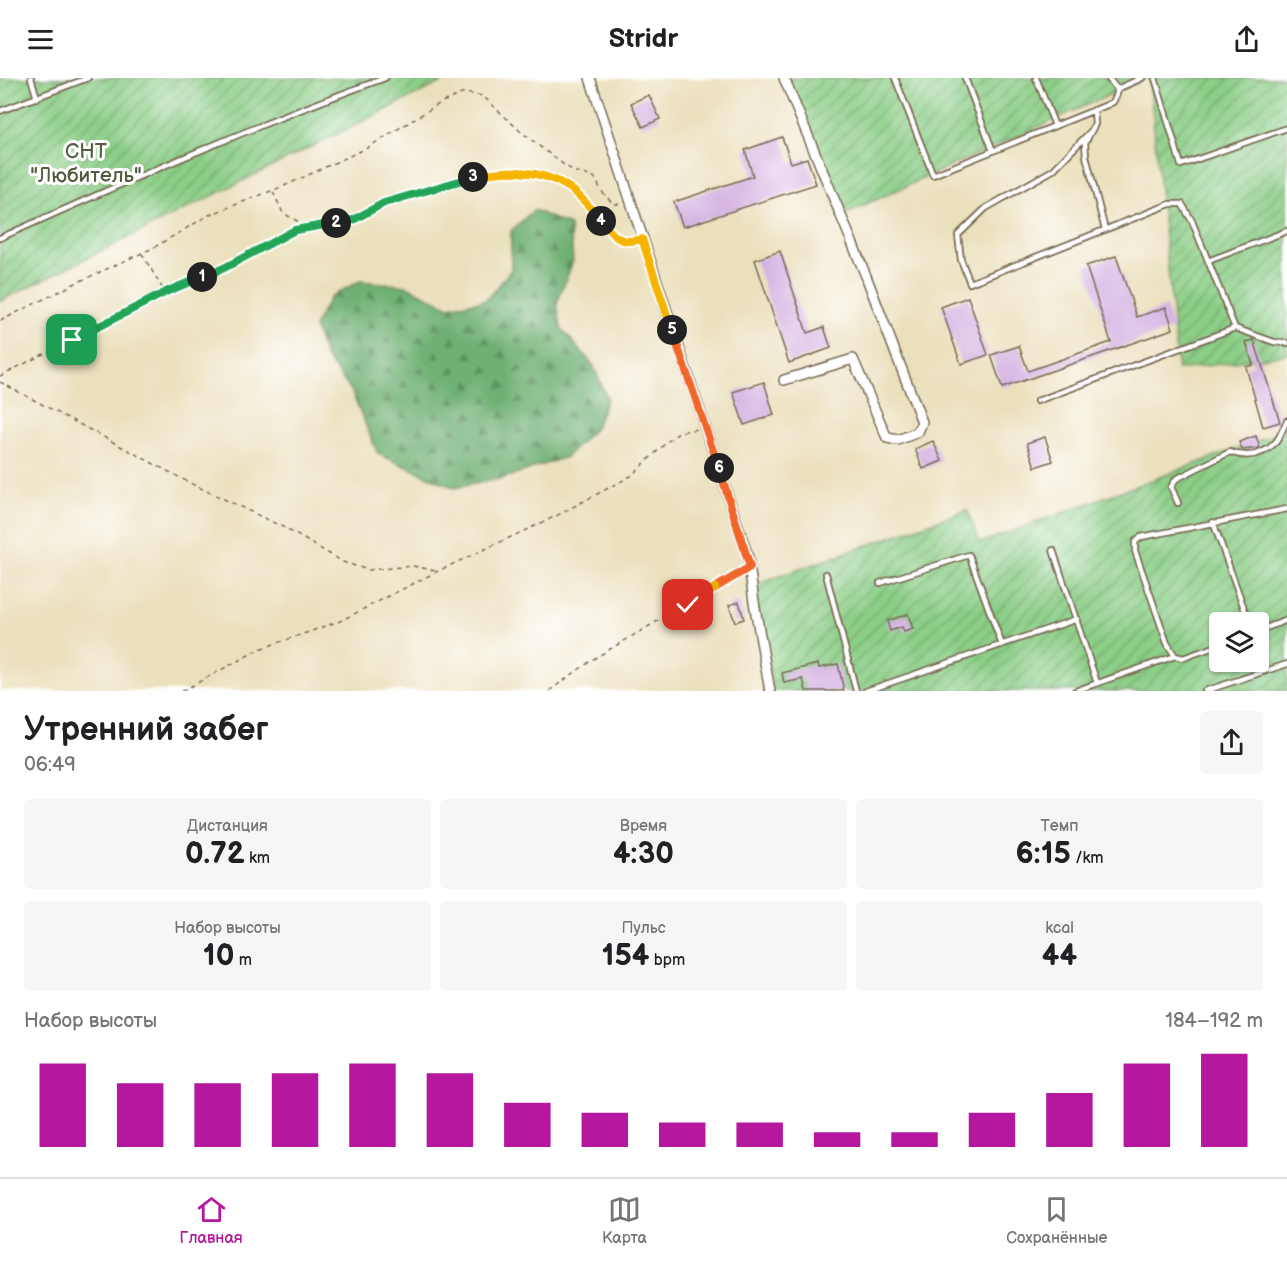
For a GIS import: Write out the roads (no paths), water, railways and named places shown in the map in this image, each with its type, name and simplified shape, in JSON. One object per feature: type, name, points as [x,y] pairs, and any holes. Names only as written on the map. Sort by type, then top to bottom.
[{"type":"street","points":[[590,78],[750,567],[755,613],[770,691]]},
{"type":"street","points":[[784,78],[866,276],[922,422],[918,432],[898,440],[887,438],[852,359],[784,380]]},
{"type":"lane","points":[[31,78],[37,98]]},
{"type":"lane","points":[[0,111],[88,78]]},
{"type":"lane","points":[[0,238],[218,143],[385,78]]},
{"type":"lane","points":[[895,78],[933,175],[1113,102],[1118,94],[1117,89],[1108,78]]},
{"type":"lane","points":[[965,78],[993,151]]},
{"type":"lane","points":[[1036,78],[1055,126]]},
{"type":"lane","points":[[1117,89],[1142,78]]},
{"type":"lane","points":[[1155,78],[1181,165],[1287,128]]},
{"type":"lane","points":[[1094,111],[1095,124],[1085,143],[1086,156],[1105,230]]},
{"type":"lane","points":[[1091,131],[1053,170],[986,208],[958,235],[961,260],[970,283],[1170,204],[1182,204],[1192,221],[1235,328]]},
{"type":"lane","points":[[1208,261],[1287,231]]},
{"type":"lane","points":[[1037,401],[1235,328],[1274,342],[1287,343]]},
{"type":"lane","points":[[1178,503],[1171,487],[1176,479],[1230,452],[1242,456],[1256,454],[1275,443],[1287,421]]},
{"type":"lane","points":[[1175,656],[1167,643],[1135,542],[1141,537],[1287,509]]},
{"type":"lane","points":[[1213,522],[1245,612]]},
{"type":"lane","points":[[1053,550],[1098,683]]},
{"type":"lane","points":[[880,583],[969,555],[1002,645]]},
{"type":"lane","points":[[826,574],[856,691]]},
{"type":"lane","points":[[866,691],[1077,619]]},
{"type":"lane","points":[[1269,627],[1287,621]]},
{"type":"lane","points":[[1075,691],[1175,656],[1183,657],[1209,649]]},
{"type":"lane","points":[[1205,691],[1287,664]]},
{"type":"park label","name":"СНТ \"Любитель\"","points":[[86,163]]}]
